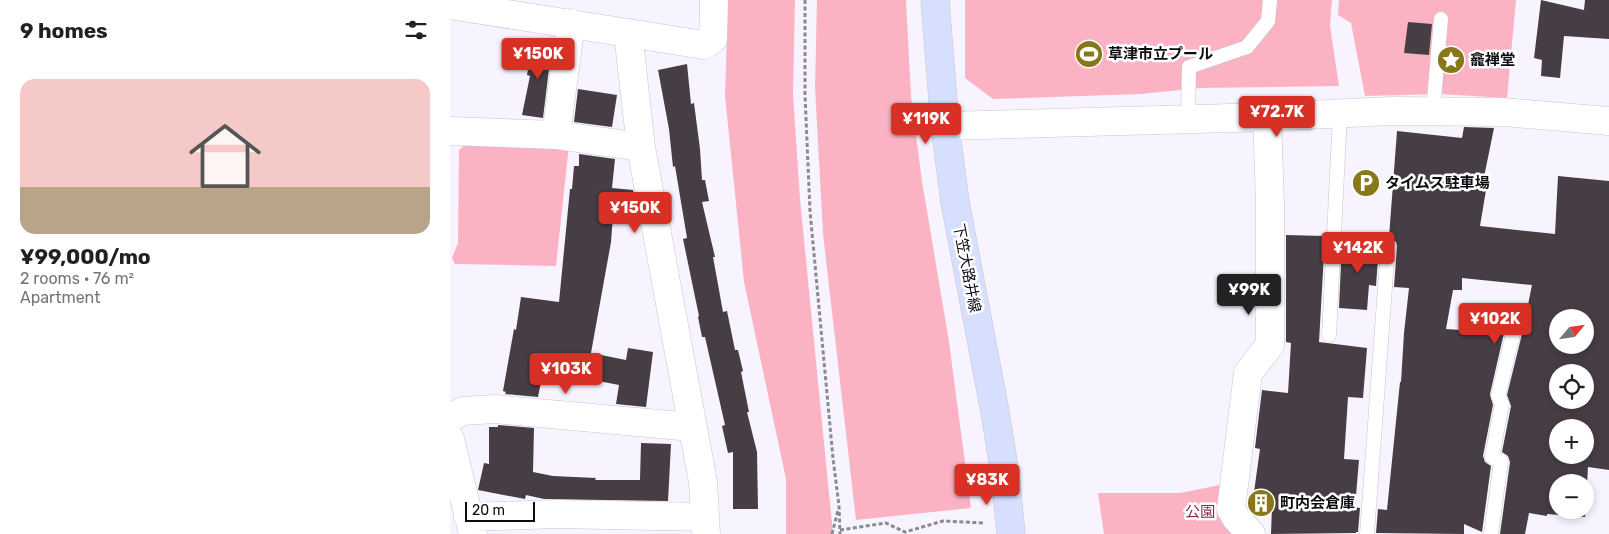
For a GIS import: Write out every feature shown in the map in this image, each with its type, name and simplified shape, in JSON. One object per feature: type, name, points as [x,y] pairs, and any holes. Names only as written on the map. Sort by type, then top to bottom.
[{"type":"main road","name":"下笠大路井線","points":[[935,0],[945,126],[955,202],[995,412],[1010,529]]},
{"type":"street","points":[[450,5],[704,45],[713,39],[714,0]]},
{"type":"street","points":[[556,135],[571,23]]},
{"type":"street","points":[[450,439],[471,526],[557,514],[706,526],[703,482],[641,147],[628,33]]},
{"type":"street","points":[[945,126],[1434,111],[1503,112],[1609,121]]},
{"type":"street","points":[[1251,534],[1236,518],[1231,509],[1248,373],[1270,345],[1270,204],[1267,117]]},
{"type":"street","points":[[450,131],[556,135],[641,147]]},
{"type":"street","points":[[450,418],[463,411],[495,410],[692,427]]},
{"type":"lane","points":[[1188,119],[1190,67],[1248,47],[1268,22],[1270,0]]},
{"type":"lane","points":[[1434,111],[1442,19]]},
{"type":"lane","points":[[1329,335],[1340,114]]},
{"type":"lane","points":[[1367,534],[1388,246]]},
{"type":"lane","points":[[1491,534],[1501,461],[1492,457],[1502,404],[1498,396],[1513,334]]},
{"type":"path","points":[[805,0],[805,95],[810,211],[840,532],[886,523],[905,532],[943,521],[1010,529]]},
{"type":"path","points":[[832,534],[839,506]]},
{"type":"green space","points":[[728,0],[795,0],[793,94],[800,199],[833,534],[786,534],[786,479],[744,282],[725,96]]},
{"type":"green space","points":[[817,0],[906,0],[911,96],[922,181],[949,342],[971,508],[856,520],[823,234],[815,87]]},
{"type":"green space","points":[[965,0],[1332,0],[1330,26],[1339,86],[1201,88],[1140,94],[993,99],[965,78]]},
{"type":"green space","points":[[1339,0],[1516,0],[1507,98],[1439,94],[1365,96],[1351,23],[1338,15]]},
{"type":"green space","points":[[472,138],[569,145],[556,266],[455,264],[452,258],[458,243],[459,150]]},
{"type":"green space","name":"公園","points":[[1220,485],[1224,518],[1237,534],[1104,534],[1098,493],[1180,493]]},
{"type":"building","points":[[1541,0],[1584,10],[1585,0],[1609,0],[1609,39],[1564,36],[1560,78],[1541,76],[1542,60],[1534,58]]},
{"type":"building","points":[[1408,22],[1432,24],[1429,55],[1404,53]]},
{"type":"building","points":[[533,41],[552,44],[543,118],[522,115],[530,76],[527,75]]},
{"type":"building","points":[[687,64],[691,104],[694,103],[700,149],[702,180],[705,180],[709,201],[702,202],[715,257],[713,257],[723,312],[727,311],[735,350],[738,350],[743,371],[741,372],[749,412],[747,412],[757,452],[758,509],[733,509],[733,452],[728,453],[722,426],[725,425],[705,337],[702,337],[683,239],[687,238],[675,166],[673,167],[669,129],[658,70]]},
{"type":"building","points":[[578,89],[617,95],[612,127],[574,122]]},
{"type":"building","points":[[1464,127],[1494,128],[1484,177],[1488,178],[1480,226],[1555,234],[1558,176],[1609,181],[1609,470],[1588,467],[1588,474],[1549,474],[1549,514],[1547,516],[1529,513],[1525,534],[1500,534],[1510,462],[1508,456],[1502,452],[1511,406],[1507,395],[1532,285],[1462,278],[1462,290],[1453,290],[1446,329],[1504,333],[1490,394],[1493,405],[1483,456],[1485,462],[1491,466],[1482,532],[1464,524],[1464,534],[1376,533],[1378,509],[1387,510],[1409,288],[1394,287],[1397,246],[1396,242],[1389,237],[1397,131],[1462,138]]},
{"type":"building","points":[[579,154],[615,159],[612,188],[633,190],[635,201],[634,214],[617,211],[616,216],[613,216],[611,242],[591,353],[626,360],[628,348],[653,352],[646,407],[616,404],[619,385],[543,372],[538,397],[505,394],[506,392],[503,391],[521,297],[559,302],[570,189],[572,189],[574,166],[579,166]]},
{"type":"building","points":[[1286,235],[1325,236],[1319,342],[1367,348],[1363,398],[1348,397],[1344,459],[1359,460],[1355,507],[1360,508],[1358,532],[1356,533],[1271,534],[1272,507],[1253,507],[1260,449],[1255,448],[1262,390],[1288,393],[1291,343],[1286,342]]},
{"type":"building","points":[[1342,242],[1379,245],[1376,286],[1369,285],[1367,310],[1339,308]]},
{"type":"building","points":[[498,425],[534,428],[533,472],[553,476],[596,478],[595,480],[640,480],[641,443],[671,444],[668,501],[544,499],[526,495],[525,499],[478,490],[484,463],[489,464],[489,427],[498,427]]},
{"type":"place","name":"草津市立プール","points":[[1089,54]]},
{"type":"place","name":"龕禅堂","points":[[1451,60]]},
{"type":"place","name":"タイムス駐車場","points":[[1366,183]]},
{"type":"place","name":"町内会倉庫","points":[[1261,503]]}]
